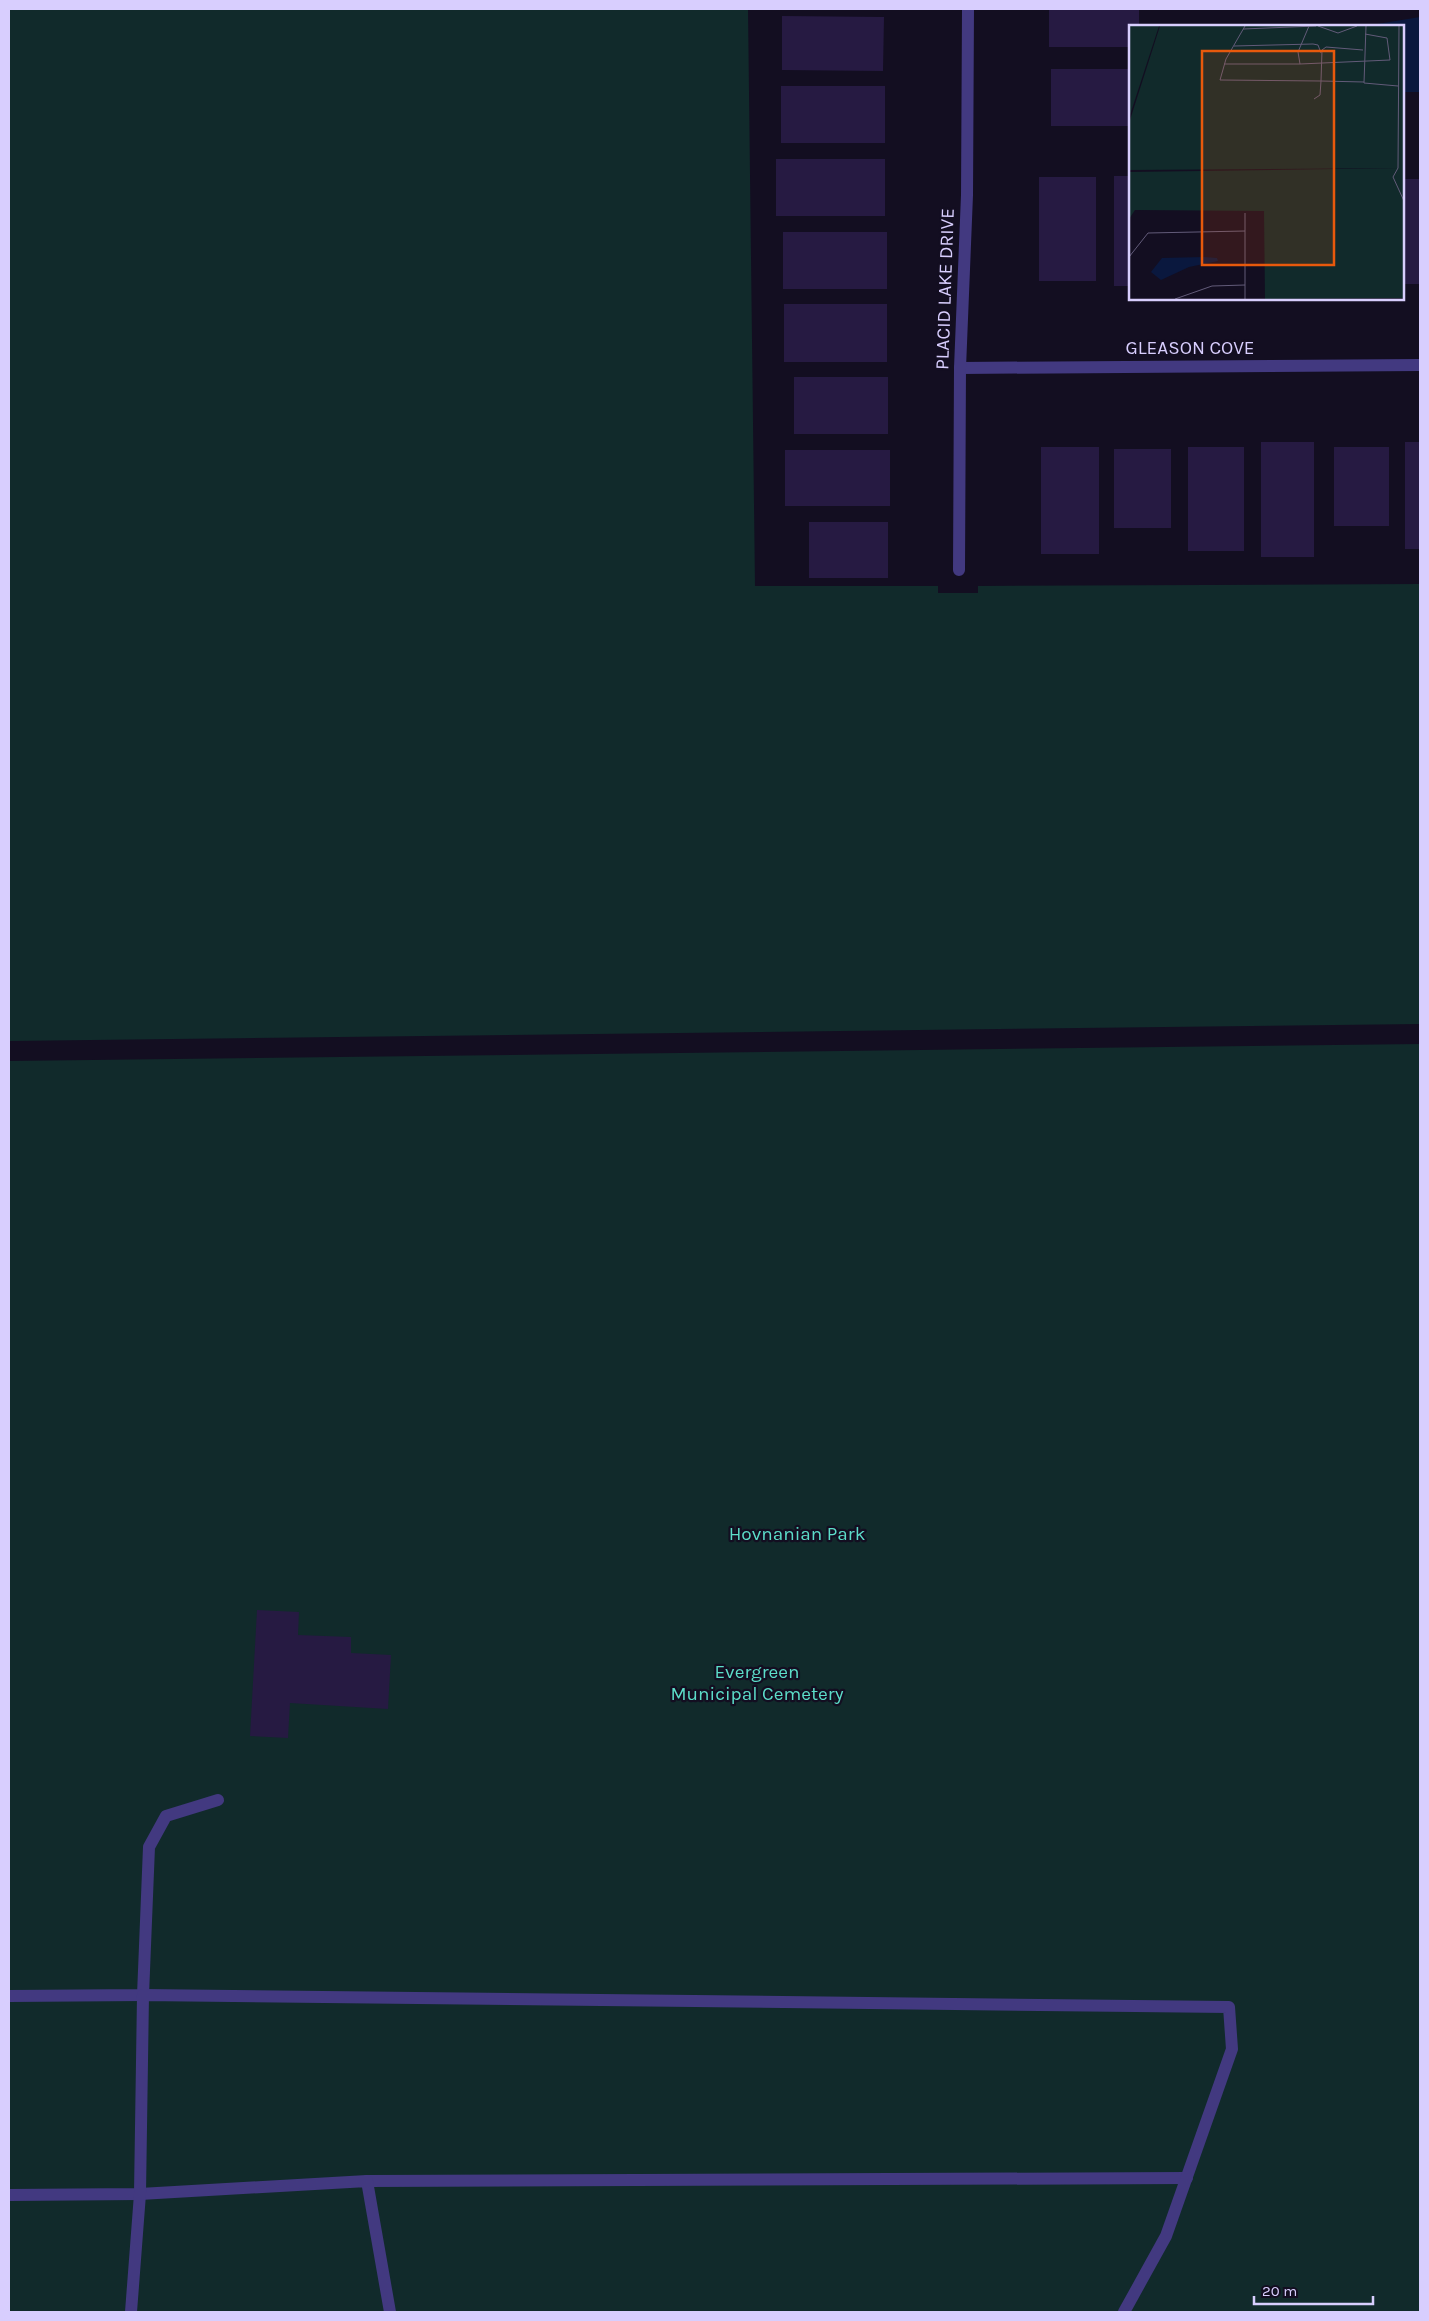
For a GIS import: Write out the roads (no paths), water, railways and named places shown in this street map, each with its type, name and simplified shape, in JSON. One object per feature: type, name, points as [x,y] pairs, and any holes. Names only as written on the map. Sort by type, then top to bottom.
[{"type":"street","name":"PLACID LAKE DRIVE","points":[[959,570],[960,368],[967,195],[968,9]]},
{"type":"street","name":"GLEASON COVE","points":[[960,368],[1420,365]]},
{"type":"street","points":[[131,2312],[140,2194],[143,1995],[149,1847],[166,1816],[218,1800]]},
{"type":"street","points":[[9,1996],[143,1995],[1229,2007],[1232,2049],[1166,2236],[1124,2312]]},
{"type":"street","points":[[9,2195],[140,2194],[367,2181],[1187,2178]]},
{"type":"street","points":[[367,2181],[390,2312]]},
{"type":"street","points":[[132,2293],[141,2312]]},
{"type":"water","points":[[1420,17],[1420,92],[1404,92],[1404,25],[1371,25]]},
{"type":"park label","name":"Hovnanian Park","points":[[797,1534]]},
{"type":"park label","name":"Evergreen Municipal Cemetery","points":[[757,1683]]}]
